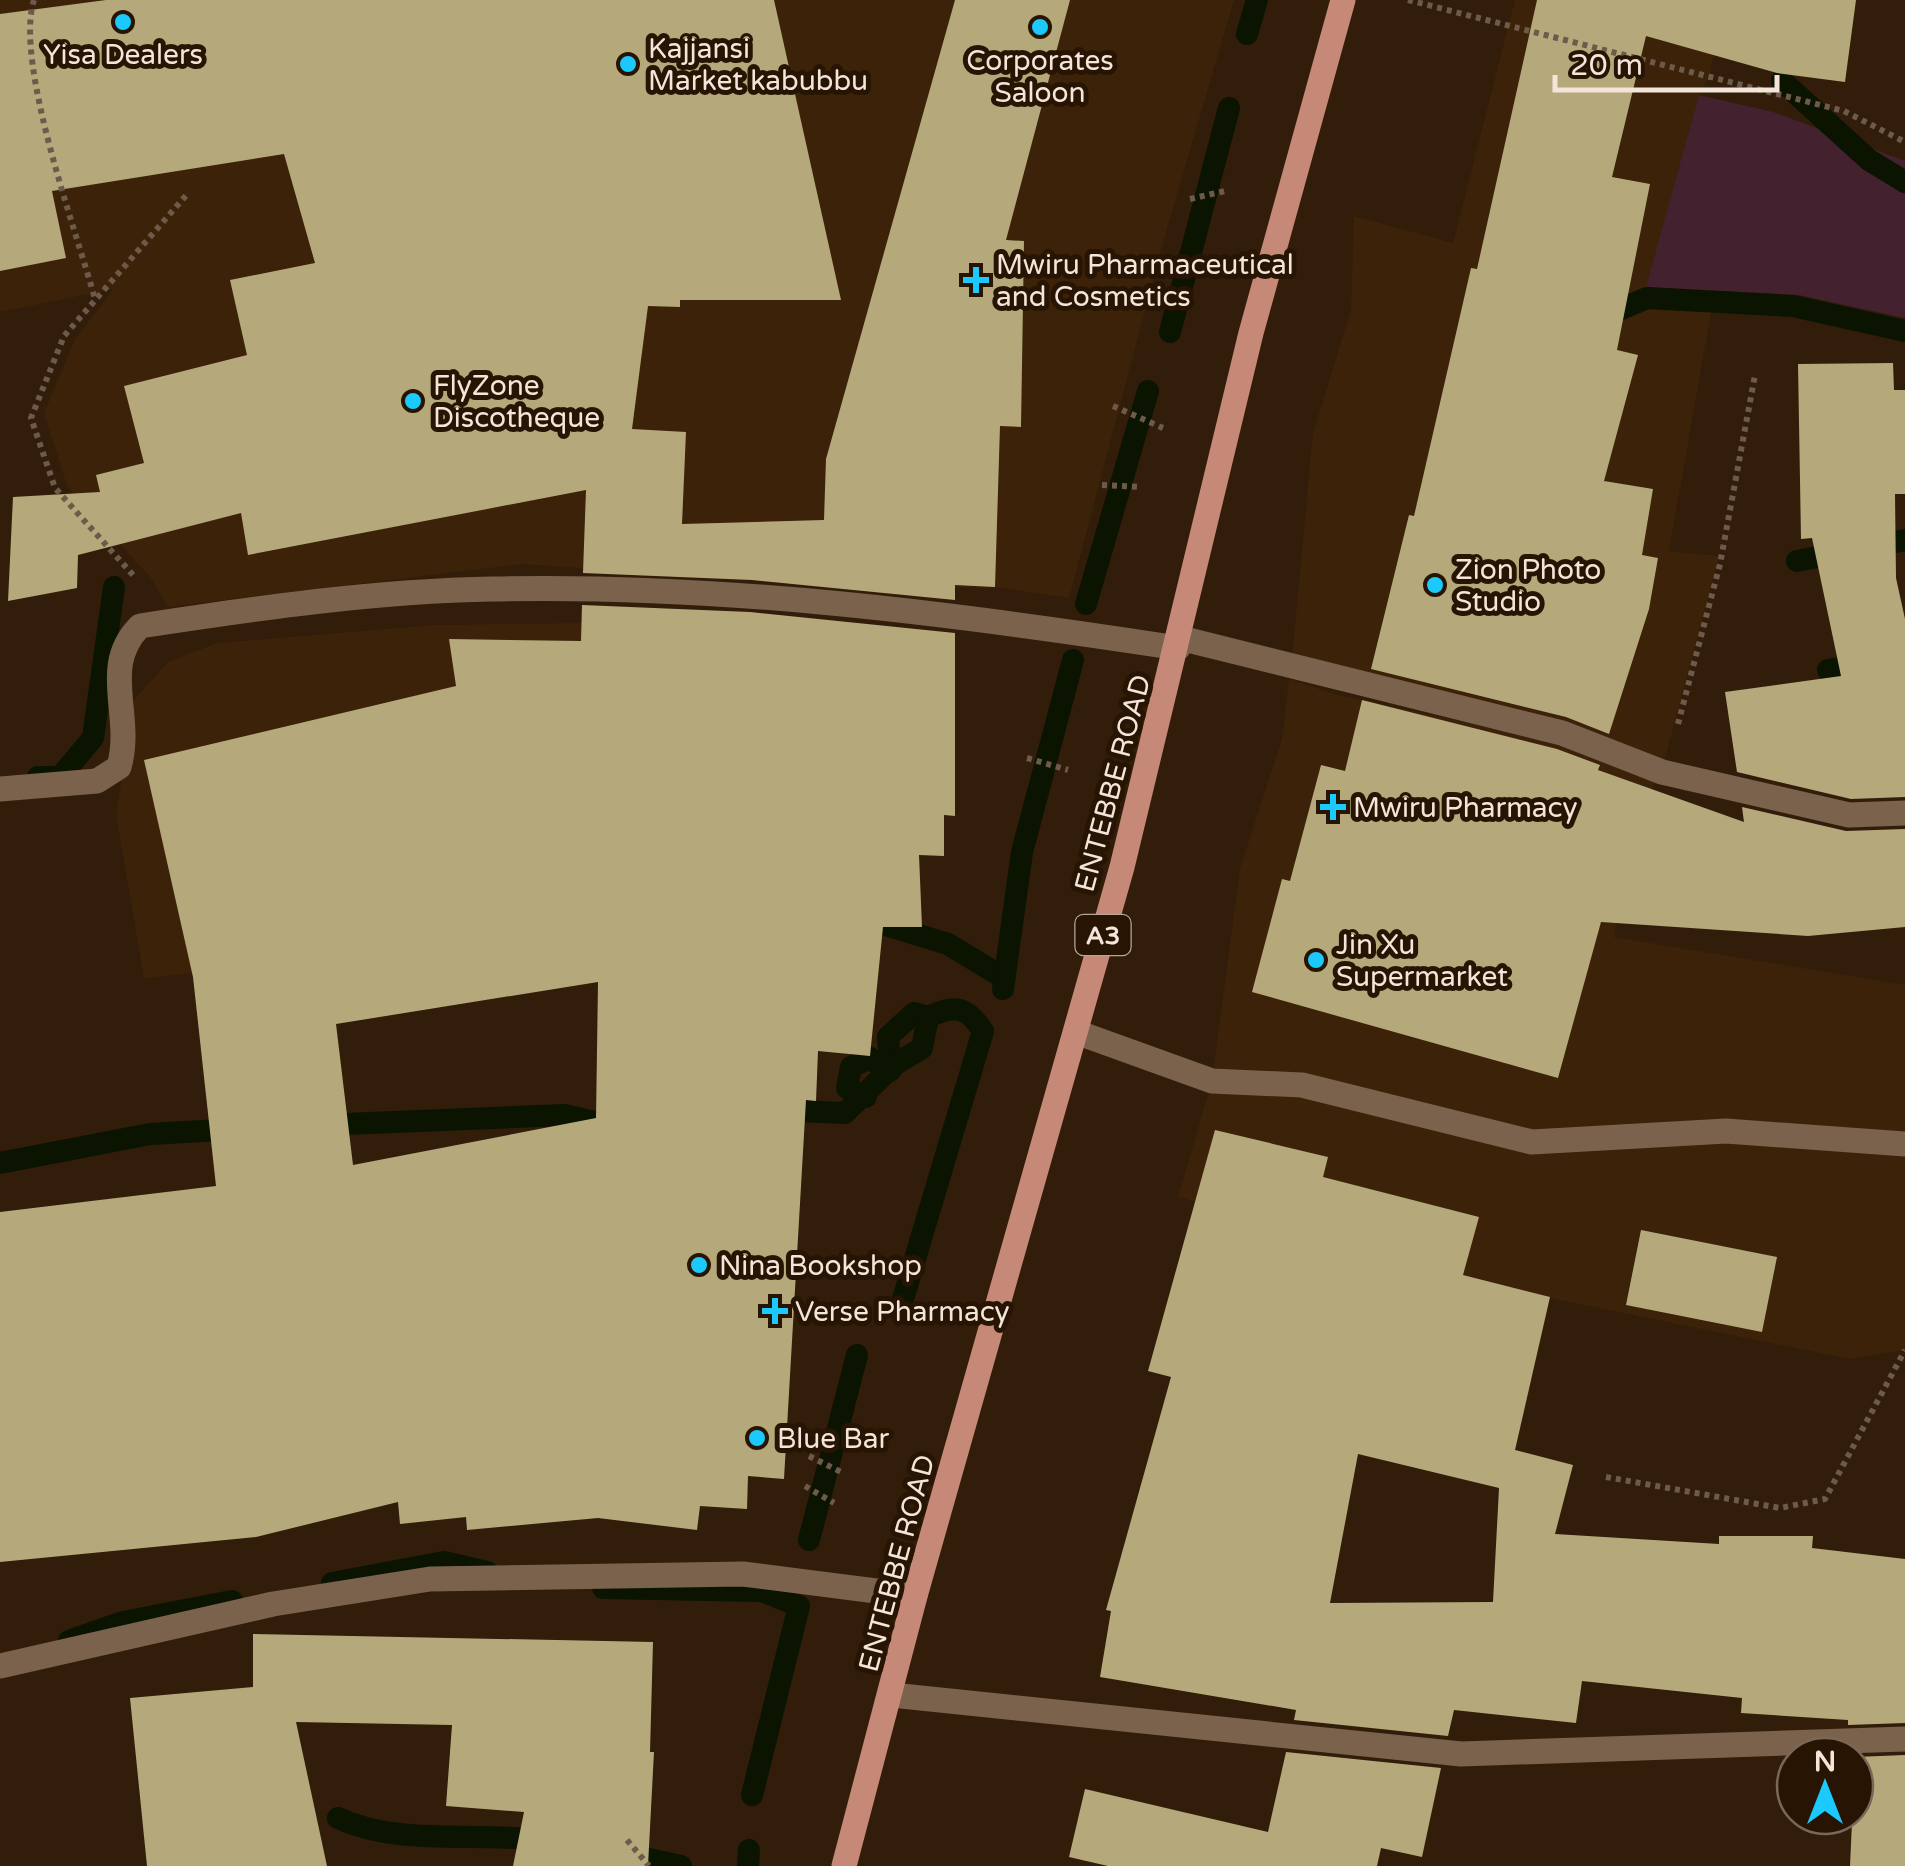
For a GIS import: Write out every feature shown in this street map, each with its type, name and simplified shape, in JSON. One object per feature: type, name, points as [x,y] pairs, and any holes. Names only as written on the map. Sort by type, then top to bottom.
[{"type":"main road","name":"ENTEBBE ROAD","points":[[844,1866],[915,1596],[1076,1032],[1179,643],[1251,333],[1343,0]]},
{"type":"street","points":[[0,789],[97,781],[119,767],[126,745],[118,658],[140,626],[298,601],[532,590],[786,599],[981,617],[1179,643],[1562,733],[1662,772],[1849,815],[1905,813]]},
{"type":"street","points":[[1076,1032],[1212,1081],[1302,1084],[1532,1142],[1726,1131],[1905,1144]]},
{"type":"street","points":[[0,1666],[273,1604],[430,1579],[743,1574],[915,1596]]},
{"type":"street","points":[[892,1694],[1461,1754],[1905,1739]]},
{"type":"path","points":[[34,0],[28,18],[33,80],[96,300]]},
{"type":"path","points":[[1408,0],[1844,111],[1905,142]]},
{"type":"path","points":[[1190,199],[1225,190]]},
{"type":"path","points":[[140,626],[132,569],[55,488],[32,418],[64,336],[189,192]]},
{"type":"path","points":[[1662,772],[1720,564],[1755,375]]},
{"type":"path","points":[[1114,406],[1163,428]]},
{"type":"path","points":[[1102,484],[1141,487]]},
{"type":"path","points":[[1027,758],[1068,770]]},
{"type":"path","points":[[1606,1477],[1780,1508],[1825,1499],[1905,1350]]},
{"type":"path","points":[[809,1456],[841,1472]]},
{"type":"path","points":[[805,1486],[834,1503]]},
{"type":"path","points":[[627,1840],[649,1866]]},
{"type":"shaded area","points":[[0,0],[1234,0],[1164,239],[1069,598],[1003,588],[804,584],[523,564],[168,607],[151,578],[67,486],[44,413],[75,339],[114,289],[0,312]]},
{"type":"shaded area","points":[[1515,0],[1723,0],[1710,74],[1699,95],[1647,287],[1715,290],[1669,551],[1719,556],[1664,762],[1291,668],[1313,433],[1351,310],[1354,216],[1453,243]]},
{"type":"shaded area","points":[[1699,95],[1773,112],[1905,161],[1905,318],[1799,295],[1646,287]]},
{"type":"shaded area","points":[[662,622],[468,946],[144,978],[116,815],[134,700],[168,662],[217,643],[435,625]]},
{"type":"shaded area","points":[[1289,679],[1334,694],[1557,742],[1656,780],[1630,837],[1614,937],[1905,985],[1905,1350],[1849,1359],[1555,1299],[1178,1197],[1212,1081],[1240,868],[1282,739]]},
{"type":"building","points":[[106,0],[774,0],[841,300],[680,300],[680,307],[648,306],[632,429],[686,432],[682,524],[824,520],[826,459],[955,0],[1070,0],[1006,240],[1024,241],[1021,427],[1000,426],[995,587],[955,585],[955,600],[752,580],[583,573],[586,490],[248,555],[241,513],[78,555],[77,588],[8,601],[13,497],[100,492],[96,475],[144,463],[124,386],[247,355],[230,280],[315,263],[284,154],[52,191],[66,258],[0,271],[0,14]]},
{"type":"building","points":[[1537,0],[1856,0],[1845,82],[1777,73],[1646,36],[1612,177],[1650,184],[1617,350],[1638,355],[1604,481],[1653,489],[1642,555],[1658,558],[1649,609],[1609,734],[1566,717],[1371,669],[1409,515],[1414,516],[1471,268],[1477,269]]},
{"type":"building","points":[[1893,363],[1894,390],[1905,390],[1905,494],[1895,494],[1896,578],[1905,619],[1905,797],[1851,799],[1737,772],[1725,692],[1841,676],[1812,538],[1801,539],[1798,364]]},
{"type":"building","points":[[582,605],[750,612],[955,633],[955,816],[944,815],[944,856],[919,855],[922,927],[883,927],[870,1056],[818,1051],[816,1101],[806,1100],[784,1479],[748,1476],[747,1509],[700,1506],[697,1530],[598,1518],[467,1530],[466,1517],[400,1524],[398,1502],[256,1537],[0,1562],[0,1212],[216,1186],[193,977],[144,760],[456,686],[449,639],[581,641]],"holes":[[[598,982],[596,1118],[353,1165],[336,1024]]]},
{"type":"building","points":[[1362,700],[1557,749],[1600,765],[1598,770],[1744,822],[1742,807],[1846,831],[1905,829],[1905,927],[1808,936],[1601,922],[1558,1078],[1252,992],[1282,879],[1290,881],[1321,765],[1345,771]]},
{"type":"building","points":[[1215,1130],[1328,1157],[1323,1177],[1479,1217],[1463,1275],[1550,1297],[1515,1450],[1573,1465],[1555,1534],[1719,1544],[1719,1536],[1813,1536],[1812,1548],[1905,1559],[1905,1723],[1848,1725],[1848,1720],[1741,1713],[1742,1698],[1582,1681],[1576,1723],[1454,1710],[1448,1736],[1294,1720],[1296,1710],[1100,1677],[1111,1611],[1106,1610],[1171,1377],[1148,1371]],"holes":[[[1358,1454],[1499,1488],[1493,1602],[1330,1603]]]},
{"type":"building","points":[[1641,1230],[1777,1257],[1762,1332],[1626,1305]]},
{"type":"building","points":[[253,1634],[653,1642],[650,1752],[654,1752],[648,1866],[513,1866],[524,1812],[446,1806],[452,1725],[296,1722],[327,1866],[147,1866],[130,1698],[253,1687]]},
{"type":"building","points":[[1286,1752],[1441,1768],[1422,1857],[1381,1848],[1377,1866],[1108,1866],[1069,1857],[1085,1789],[1268,1832]]},
{"type":"building","points":[[1905,1755],[1905,1866],[1850,1866],[1851,1836],[1875,1836],[1875,1756]]},
{"type":"waterway","points":[[1247,34],[1257,0]]},
{"type":"waterway","points":[[1782,81],[1869,160],[1905,182]]},
{"type":"waterway","points":[[1170,332],[1229,108]]},
{"type":"waterway","points":[[1604,316],[1647,298],[1793,306],[1905,331]]},
{"type":"waterway","points":[[1086,604],[1148,391]]},
{"type":"waterway","points":[[1797,561],[1905,540]]},
{"type":"waterway","points":[[38,777],[60,777],[93,738],[114,587]]},
{"type":"waterway","points":[[1828,670],[1905,657]]},
{"type":"waterway","points":[[1003,989],[1022,852],[1073,660]]},
{"type":"waterway","points":[[866,919],[948,944],[1004,978]]},
{"type":"waterway","points":[[775,1110],[845,1113],[894,1065],[922,1048],[928,1017],[937,1013],[953,1009],[965,1012],[983,1031],[903,1299]]},
{"type":"waterway","points":[[891,1070],[888,1037],[914,1013],[928,1017]]},
{"type":"waterway","points":[[866,1097],[847,1088],[851,1067],[870,1058],[888,1072]]},
{"type":"waterway","points":[[320,1125],[564,1115],[612,1126]]},
{"type":"waterway","points":[[0,1163],[150,1134],[238,1129]]},
{"type":"waterway","points":[[809,1540],[857,1355]]},
{"type":"waterway","points":[[332,1583],[444,1562],[487,1572]]},
{"type":"waterway","points":[[603,1588],[762,1591],[799,1606],[752,1795]]},
{"type":"waterway","points":[[69,1641],[123,1622],[232,1601]]},
{"type":"waterway","points":[[338,1818],[362,1827],[413,1835],[546,1841]]},
{"type":"waterway","points":[[748,1866],[749,1850]]},
{"type":"waterway","points":[[622,1853],[681,1866]]},
{"type":"place","name":"Yisa Dealers","points":[[123,22]]},
{"type":"place","name":"Corporates Saloon","points":[[1040,27]]},
{"type":"place","name":"Kajjansi Market kabubbu","points":[[628,64]]},
{"type":"place","name":"Mwiru Pharmaceutical and Cosmetics","points":[[976,280]]},
{"type":"place","name":"FlyZone Discotheque","points":[[413,401]]},
{"type":"place","name":"Zion Photo Studio","points":[[1435,585]]},
{"type":"place","name":"Mwiru Pharmacy","points":[[1333,807]]},
{"type":"place","name":"Jin Xu Supermarket","points":[[1316,960]]},
{"type":"place","name":"Nina Bookshop","points":[[699,1265]]},
{"type":"place","name":"Verse Pharmacy","points":[[775,1311]]},
{"type":"place","name":"Blue Bar","points":[[757,1438]]}]
